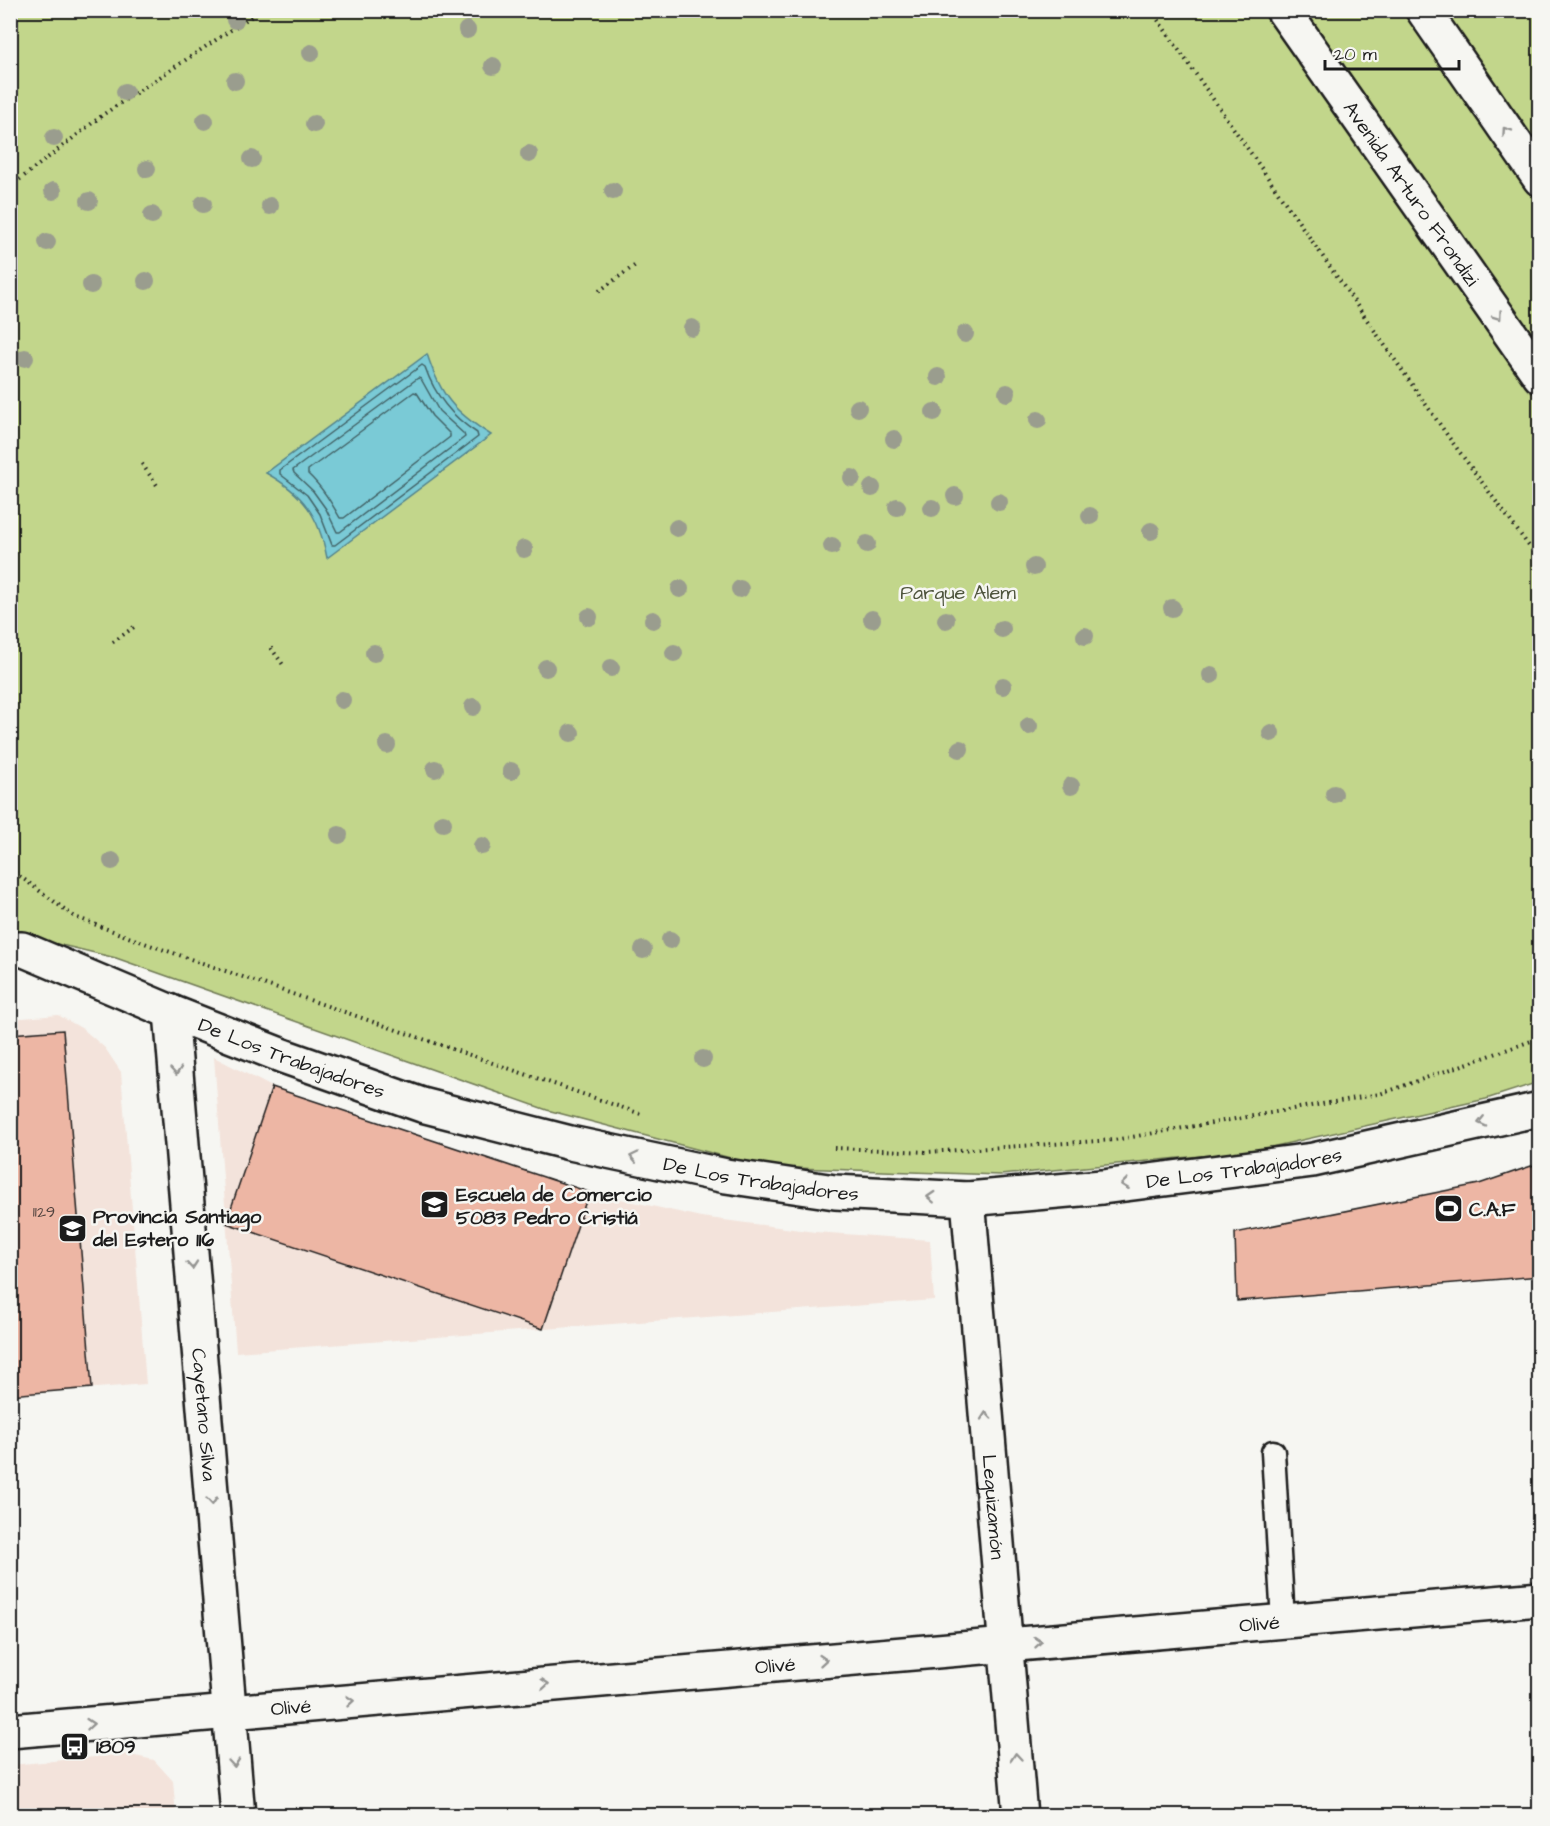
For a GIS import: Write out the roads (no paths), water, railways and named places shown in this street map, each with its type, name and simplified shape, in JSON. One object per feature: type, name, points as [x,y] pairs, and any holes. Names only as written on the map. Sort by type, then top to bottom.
[{"type":"street","name":"Avenida Arturo Frondizi","points":[[1283,10],[1539,375]]},
{"type":"street","points":[[1423,10],[1539,179]]},
{"type":"street","name":"De Los Trabajadores","points":[[14,947],[283,1056],[422,1105],[570,1143],[726,1176],[824,1191],[968,1199],[1102,1187],[1313,1160],[1539,1109]]},
{"type":"street","name":"Cayetano Silva","points":[[171,1012],[238,1815]]},
{"type":"street","name":"Leguizamón","points":[[968,1199],[1020,1815]]},
{"type":"street","name":"Olivé","points":[[10,1731],[1539,1599]]},
{"type":"lane","points":[[1273,1452],[1283,1621]]},
{"type":"water","points":[[427,354],[443,392],[450,401],[467,418],[491,435],[327,558],[324,543],[308,508],[290,489],[266,473]]},
{"type":"place","name":"Escuela de Comercio 5083 Pedro Cristiá","points":[[435,1205]]},
{"type":"place","name":"C.A.F","points":[[1448,1209]]},
{"type":"place","name":"Provincia Santiago del Estero 116","points":[[72,1228]]},
{"type":"place","name":"1809","points":[[75,1746]]},
{"type":"park label","name":"Parque Alem","points":[[958,592]]}]
